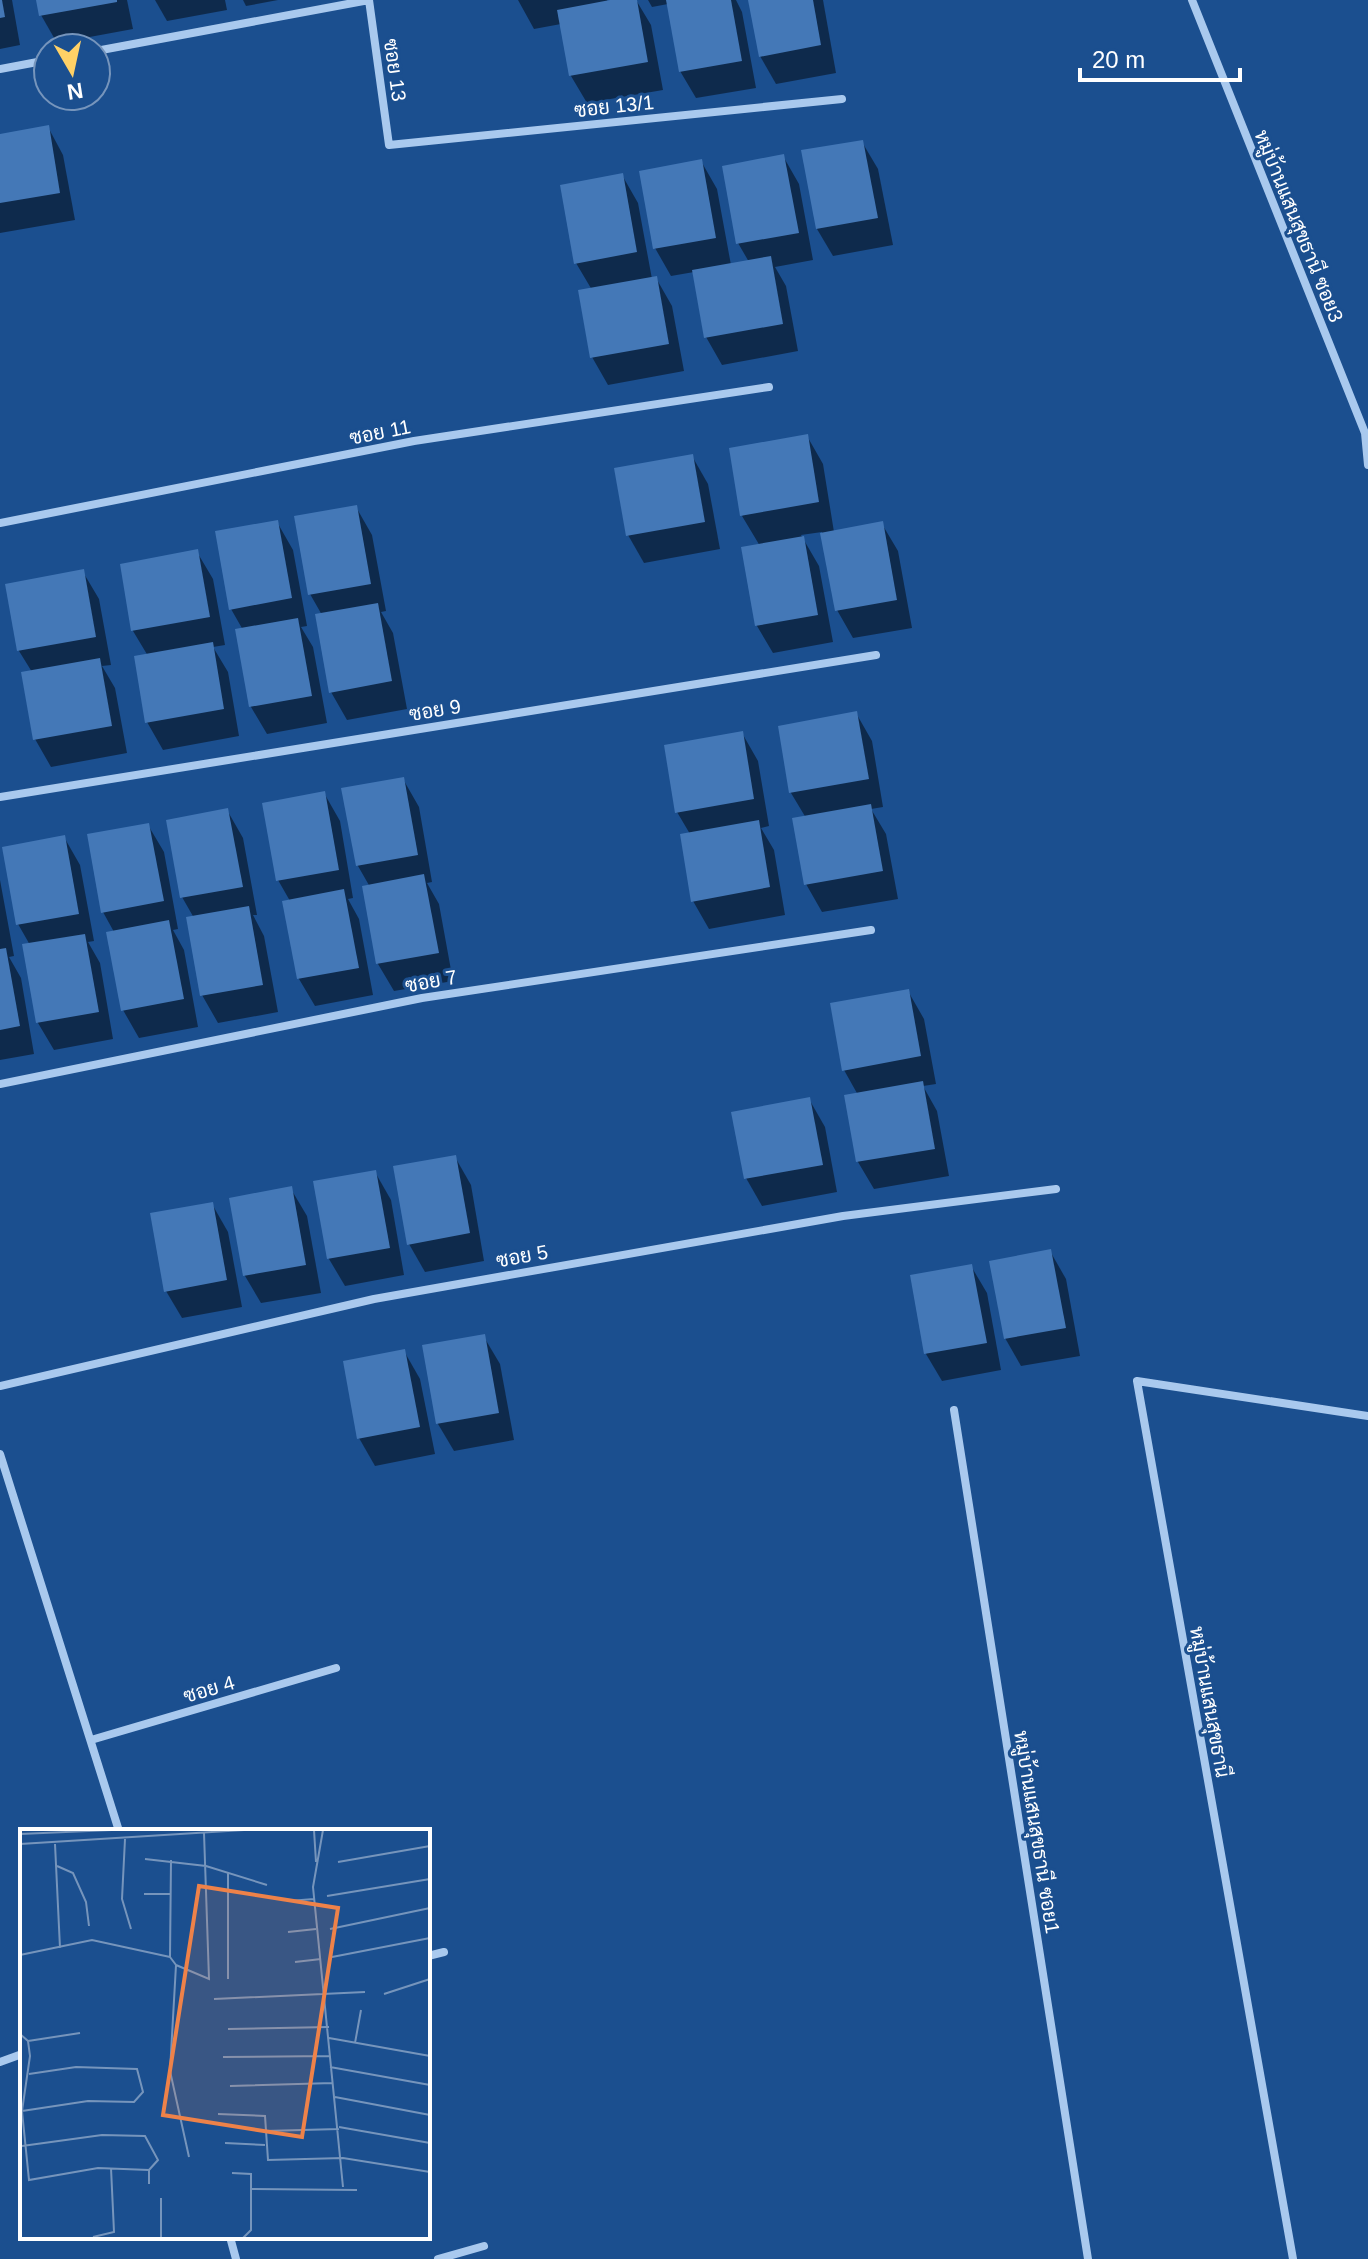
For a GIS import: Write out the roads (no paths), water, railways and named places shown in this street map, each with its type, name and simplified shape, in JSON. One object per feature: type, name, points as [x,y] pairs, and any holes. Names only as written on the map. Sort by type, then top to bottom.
[{"type":"street","name":"ซอย 13","points":[[112,48],[369,0],[389,145]]},
{"type":"street","name":"หมู่บ้านแสนสุขธานี ซอย3","points":[[1192,0],[1365,433],[1368,465]]},
{"type":"street","points":[[0,69],[32,63]]},
{"type":"street","name":"ซอย 13/1","points":[[389,145],[842,99]]},
{"type":"street","name":"ซอย 11","points":[[0,523],[414,441],[769,387]]},
{"type":"street","name":"ซอย 9","points":[[0,797],[876,655]]},
{"type":"street","name":"ซอย 7","points":[[0,1084],[422,998],[871,930]]},
{"type":"street","name":"ซอย 5","points":[[0,1386],[374,1299],[843,1216],[1056,1189]]},
{"type":"street","name":"หมู่บ้านแสนสุขธานี","points":[[1293,2259],[1137,1381],[1368,1416]]},
{"type":"street","name":"หมู่บ้านแสนสุขธานี ซอย1","points":[[954,1410],[1088,2259]]},
{"type":"street","points":[[0,1454],[118,1829]]},
{"type":"street","name":"ซอย 4","points":[[91,1740],[336,1668]]},
{"type":"street","points":[[430,1956],[444,1952]]},
{"type":"street","points":[[0,2062],[20,2055]]},
{"type":"street","points":[[231,2239],[236,2259]]},
{"type":"street","points":[[438,2259],[484,2246]]}]
